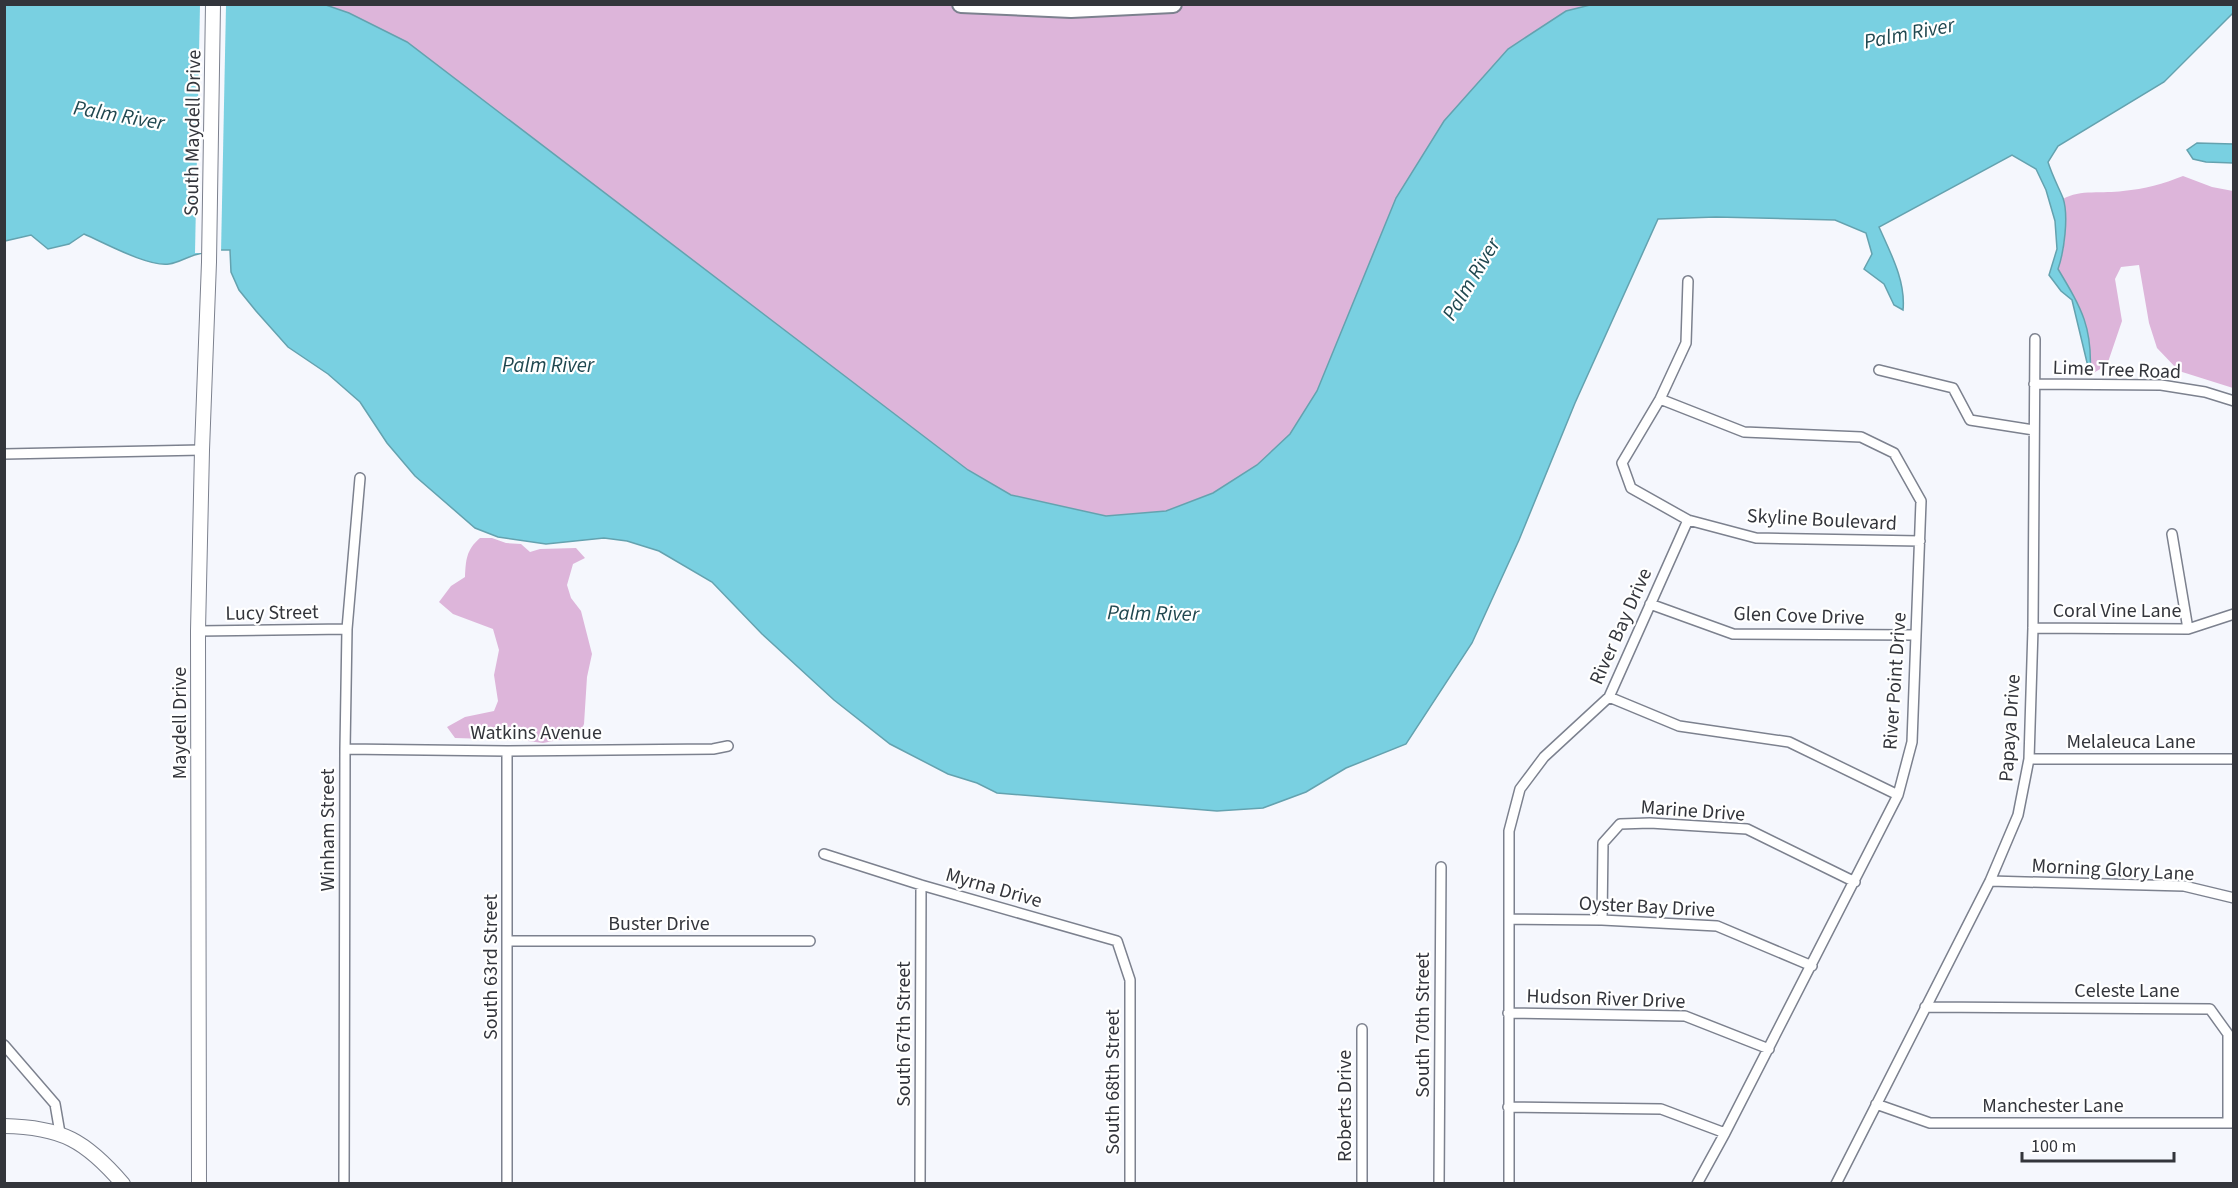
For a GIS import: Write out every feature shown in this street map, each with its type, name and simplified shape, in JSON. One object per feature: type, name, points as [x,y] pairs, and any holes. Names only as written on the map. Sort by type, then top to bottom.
[{"type":"highway","points":[[961,4],[1048,9],[1173,4]]},
{"type":"street","name":"South Maydell Drive","points":[[209,262],[213,4]]},
{"type":"street","name":"Maydell Drive","points":[[199,1184],[198,631],[209,262]]},
{"type":"street","points":[[1688,281],[1686,343],[1660,399],[1622,463],[1631,488],[1688,520]]},
{"type":"street","name":"Papaya Drive","points":[[1836,1184],[1990,881],[2018,815],[2029,759],[2034,628],[2035,339]]},
{"type":"street","points":[[1879,370],[1953,388],[1970,420],[2034,430]]},
{"type":"street","name":"Lime Tree Road","points":[[2034,384],[2161,385],[2205,392],[2234,401]]},
{"type":"street","name":"River Point Drive","points":[[1660,399],[1744,432],[1861,437],[1894,453],[1921,501],[1912,742],[1898,795],[1812,966],[1697,1184]]},
{"type":"street","points":[[4,454],[202,450]]},
{"type":"street","name":"Winham Street","points":[[344,1184],[347,629],[360,478]]},
{"type":"street","name":"Skyline Boulevard","points":[[1688,520],[1756,538],[1920,542]]},
{"type":"street","name":"River Bay Drive","points":[[1509,1184],[1509,831],[1520,789],[1544,757],[1609,697],[1688,520]]},
{"type":"street","points":[[2172,534],[2188,629]]},
{"type":"street","name":"Glen Cove Drive","points":[[1650,604],[1733,634],[1916,636]]},
{"type":"street","name":"Coral Vine Lane","points":[[2034,628],[2188,629],[2234,614]]},
{"type":"street","name":"Lucy Street","points":[[198,631],[347,629]]},
{"type":"street","points":[[1609,697],[1679,726],[1789,742],[1898,795]]},
{"type":"street","name":"Watkins Avenue","points":[[345,749],[507,751],[713,749],[728,746]]},
{"type":"street","name":"South 63rd Street","points":[[507,751],[507,1184]]},
{"type":"street","name":"Melaleuca Lane","points":[[2029,759],[2234,759]]},
{"type":"street","name":"Marine Drive","points":[[1602,920],[1603,843],[1620,824],[1650,823],[1747,829],[1855,882]]},
{"type":"street","name":"Myrna Drive","points":[[824,854],[921,885],[1117,941],[1130,980]]},
{"type":"street","name":"South 70th Street","points":[[1439,1184],[1441,867]]},
{"type":"street","name":"Morning Glory Lane","points":[[1990,881],[2184,886],[2234,898]]},
{"type":"street","name":"South 67th Street","points":[[921,885],[921,1184]]},
{"type":"street","name":"Oyster Bay Drive","points":[[1509,919],[1602,920],[1718,926],[1812,966]]},
{"type":"street","name":"Buster Drive","points":[[508,941],[810,941]]},
{"type":"street","name":"South 68th Street","points":[[1130,980],[1130,1184]]},
{"type":"street","name":"Celeste Lane","points":[[1925,1007],[2210,1009],[2228,1034],[2231,1123]]},
{"type":"street","name":"Hudson River Drive","points":[[1508,1013],[1685,1016],[1768,1049]]},
{"type":"street","name":"Roberts Drive","points":[[1362,1029],[1362,1184]]},
{"type":"street","points":[[4,1045],[55,1104],[60,1133]]},
{"type":"street","name":"Manchester Lane","points":[[1876,1104],[1930,1123],[2231,1123]]},
{"type":"street","points":[[1508,1107],[1661,1109],[1725,1133]]},
{"type":"street","points":[[4,1126],[41,1128],[60,1133],[93,1153],[123,1184]]},
{"type":"shaded area","points":[[323,5],[1594,5],[1566,11],[1290,434],[1257,465],[1213,493],[1166,511],[1106,516],[1011,495],[968,470],[407,42],[349,13]]},
{"type":"shaded area","points":[[2183,176],[2212,187],[2233,191],[2233,388],[2179,371],[2157,348],[2149,323],[2139,265],[2121,267],[2115,279],[2122,321],[2107,365],[2090,375],[2088,331],[2074,296],[2058,269],[2065,234],[2063,199],[2084,193],[2139,189]]},
{"type":"shaded area","points":[[480,538],[521,544],[530,552],[540,549],[576,548],[585,558],[573,564],[567,585],[571,598],[581,611],[592,654],[587,677],[584,724],[579,736],[543,743],[528,741],[515,734],[488,739],[455,738],[447,727],[465,717],[494,711],[498,701],[494,675],[499,650],[493,629],[453,614],[439,602],[451,586],[465,577],[468,556]]},
{"type":"water","name":"Palm River","points":[[323,4],[349,13],[407,42],[968,470],[1011,495],[1106,516],[1166,511],[1213,493],[1257,465],[1290,434],[1317,391],[1396,198],[1444,121],[1508,49],[1566,11],[1594,4],[2233,4],[2234,12],[2164,82],[2058,146],[2048,162],[2063,198],[2066,214],[2064,244],[2058,269],[2074,296],[2088,331],[2090,375],[2072,300],[2061,291],[2049,275],[2057,249],[2055,221],[2046,190],[2036,169],[2012,155],[1879,227],[1900,278],[1903,310],[1894,305],[1884,284],[1864,269],[1872,254],[1866,233],[1835,220],[1716,217],[1658,219],[1575,403],[1519,540],[1472,643],[1406,744],[1346,768],[1306,792],[1263,808],[1217,811],[997,793],[977,783],[948,774],[890,744],[834,700],[762,634],[712,582],[659,551],[627,541],[604,538],[546,544],[498,537],[475,528],[415,476],[387,443],[360,402],[328,374],[288,347],[256,311],[239,290],[231,272],[230,250],[206,250],[206,253],[196,254],[174,263],[160,264],[138,258],[84,234],[69,244],[48,249],[31,235],[5,241],[4,5]]},
{"type":"water","points":[[2197,143],[2233,144],[2233,163],[2193,159],[2187,150]]},
{"type":"pier","points":[[200,5],[226,5],[221,253],[195,253]]}]
